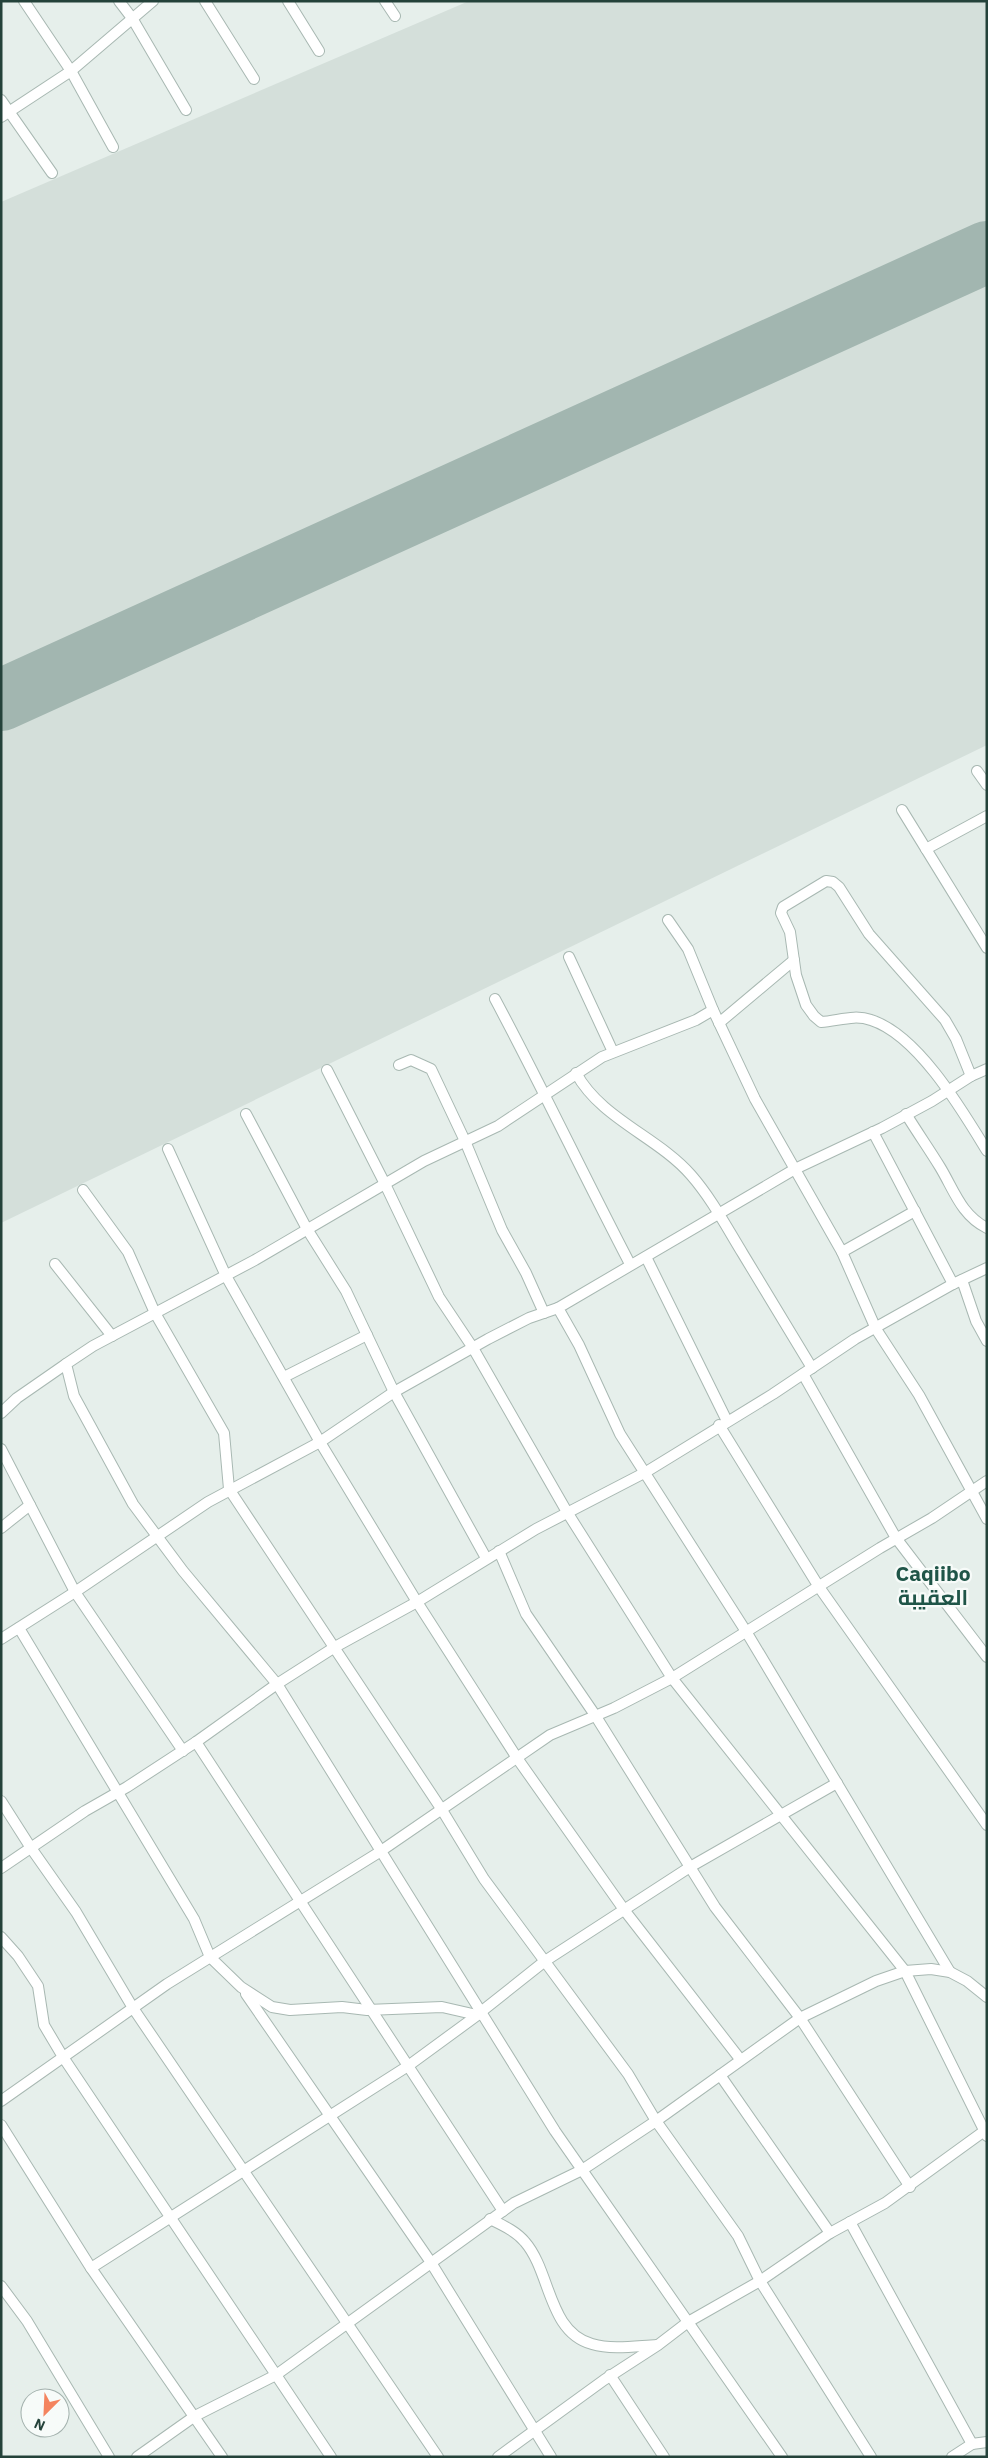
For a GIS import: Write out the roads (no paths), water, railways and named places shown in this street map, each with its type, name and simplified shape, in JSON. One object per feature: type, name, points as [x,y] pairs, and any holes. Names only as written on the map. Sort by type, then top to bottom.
[{"type":"street","points":[[24,1],[71,71],[113,147]]},
{"type":"street","points":[[119,1],[132,18],[186,110]]},
{"type":"street","points":[[5,114],[71,71],[153,1]]},
{"type":"street","points":[[205,1],[254,79]]},
{"type":"street","points":[[288,1],[319,51]]},
{"type":"street","points":[[385,1],[394,16]]},
{"type":"street","points":[[1,100],[5,114],[52,173]]},
{"type":"street","points":[[977,771],[987,785]]},
{"type":"street","points":[[902,810],[987,948]]},
{"type":"street","points":[[926,849],[987,816]]},
{"type":"street","points":[[971,1076],[956,1039],[945,1020],[869,934],[839,887],[833,882],[826,881],[783,907],[782,913],[790,932],[794,960],[806,1005],[814,1016],[821,1022],[850,1017],[870,1020],[888,1028],[927,1062],[987,1151]]},
{"type":"street","points":[[668,920],[688,949],[713,1010],[763,1116],[842,1252],[876,1329],[919,1395],[971,1493],[987,1519]]},
{"type":"street","points":[[569,957],[613,1052]]},
{"type":"street","points":[[719,1023],[794,960]]},
{"type":"street","points":[[495,999],[546,1094],[573,1156],[630,1264]]},
{"type":"street","points":[[1,1413],[17,1398],[66,1364],[112,1336],[226,1276],[424,1161],[498,1126],[576,1073],[613,1052],[696,1020],[713,1010]]},
{"type":"street","points":[[399,1065],[411,1060],[431,1070],[465,1141],[502,1230],[526,1273],[544,1313]]},
{"type":"street","points":[[1,1639],[229,1489],[320,1442],[394,1392],[473,1348],[558,1308],[630,1264],[646,1257],[718,1212],[795,1169],[873,1132],[971,1076],[987,1069]]},
{"type":"street","points":[[327,1070],[386,1184],[439,1297],[473,1348],[567,1512],[672,1678],[905,1970],[986,2132],[910,2187],[830,2233],[760,2281],[688,2322],[658,2345],[610,2375],[498,2457]]},
{"type":"street","points":[[576,1073],[590,1093],[602,1104],[672,1154],[692,1176],[718,1212],[812,1368]]},
{"type":"street","points":[[246,1114],[307,1229],[346,1291],[394,1392],[486,1558]]},
{"type":"street","points":[[906,1114],[943,1172],[958,1201],[969,1215],[987,1228]]},
{"type":"street","points":[[873,1132],[915,1211],[957,1282],[987,1341]]},
{"type":"street","points":[[168,1150],[226,1276],[320,1442],[417,1602],[517,1758],[624,1911],[740,2059]]},
{"type":"street","points":[[83,1190],[128,1252],[155,1312],[224,1433],[229,1489],[442,1810],[484,1879],[628,2074],[656,2121],[738,2236],[760,2281],[871,2457]]},
{"type":"street","points":[[842,1252],[915,1211]]},
{"type":"street","points":[[646,1257],[723,1423],[819,1587],[987,1824]]},
{"type":"street","points":[[55,1264],[112,1336]]},
{"type":"street","points":[[1,1868],[85,1811],[119,1792],[183,1751],[277,1684],[335,1647],[417,1602],[486,1558],[567,1512],[646,1472],[803,1374],[855,1339],[876,1329],[957,1282],[987,1268]]},
{"type":"street","points":[[558,1308],[579,1344],[620,1434],[747,1633],[950,1972]]},
{"type":"street","points":[[284,1377],[366,1335]]},
{"type":"street","points":[[66,1364],[74,1396],[132,1504],[157,1538],[277,1684],[555,2131],[782,2457]]},
{"type":"street","points":[[803,1374],[896,1538],[987,1657]]},
{"type":"street","points":[[1,1448],[75,1592],[183,1751]]},
{"type":"street","points":[[1,2101],[133,2008],[210,1957],[381,1851],[550,1735],[614,1708],[672,1678],[747,1633],[896,1538],[932,1518],[971,1493],[987,1480]]},
{"type":"street","points":[[1,1528],[30,1505]]},
{"type":"street","points":[[498,1551],[526,1614],[595,1715],[715,1907],[800,2018],[910,2187]]},
{"type":"street","points":[[19,1628],[194,1920],[210,1957],[241,1987],[272,2007],[290,2010],[342,2007],[371,2009],[442,2007],[472,2015],[482,2013]]},
{"type":"street","points":[[196,1742],[503,2211]]},
{"type":"street","points":[[91,2268],[408,2066],[482,2013],[546,1961],[690,1867],[836,1783]]},
{"type":"street","points":[[1,1801],[30,1848],[76,1912],[133,2008],[438,2457]]},
{"type":"street","points":[[1,1937],[18,1956],[38,1986],[44,2025],[63,2057],[331,2457]]},
{"type":"street","points":[[137,2457],[195,2416],[276,2375],[490,2219],[514,2203],[582,2170],[656,2121],[740,2059],[800,2018],[876,1981],[905,1970],[931,1969],[950,1972],[967,1981],[987,1997]]},
{"type":"street","points":[[241,1987],[430,2262],[551,2457]]},
{"type":"street","points":[[720,2075],[830,2233]]},
{"type":"street","points":[[1,2125],[91,2268],[222,2457]]},
{"type":"street","points":[[490,2219],[514,2232],[525,2242],[533,2254],[565,2325],[574,2336],[600,2346],[658,2345]]},
{"type":"street","points":[[850,2222],[972,2444]]},
{"type":"street","points":[[1,2286],[27,2321],[109,2457]]},
{"type":"street","points":[[610,2375],[664,2457]]},
{"type":"street","points":[[952,2457],[972,2444],[987,2442]]},
{"type":"district","name":"Caqiibo العقيبة","points":[[933,1586]]}]
